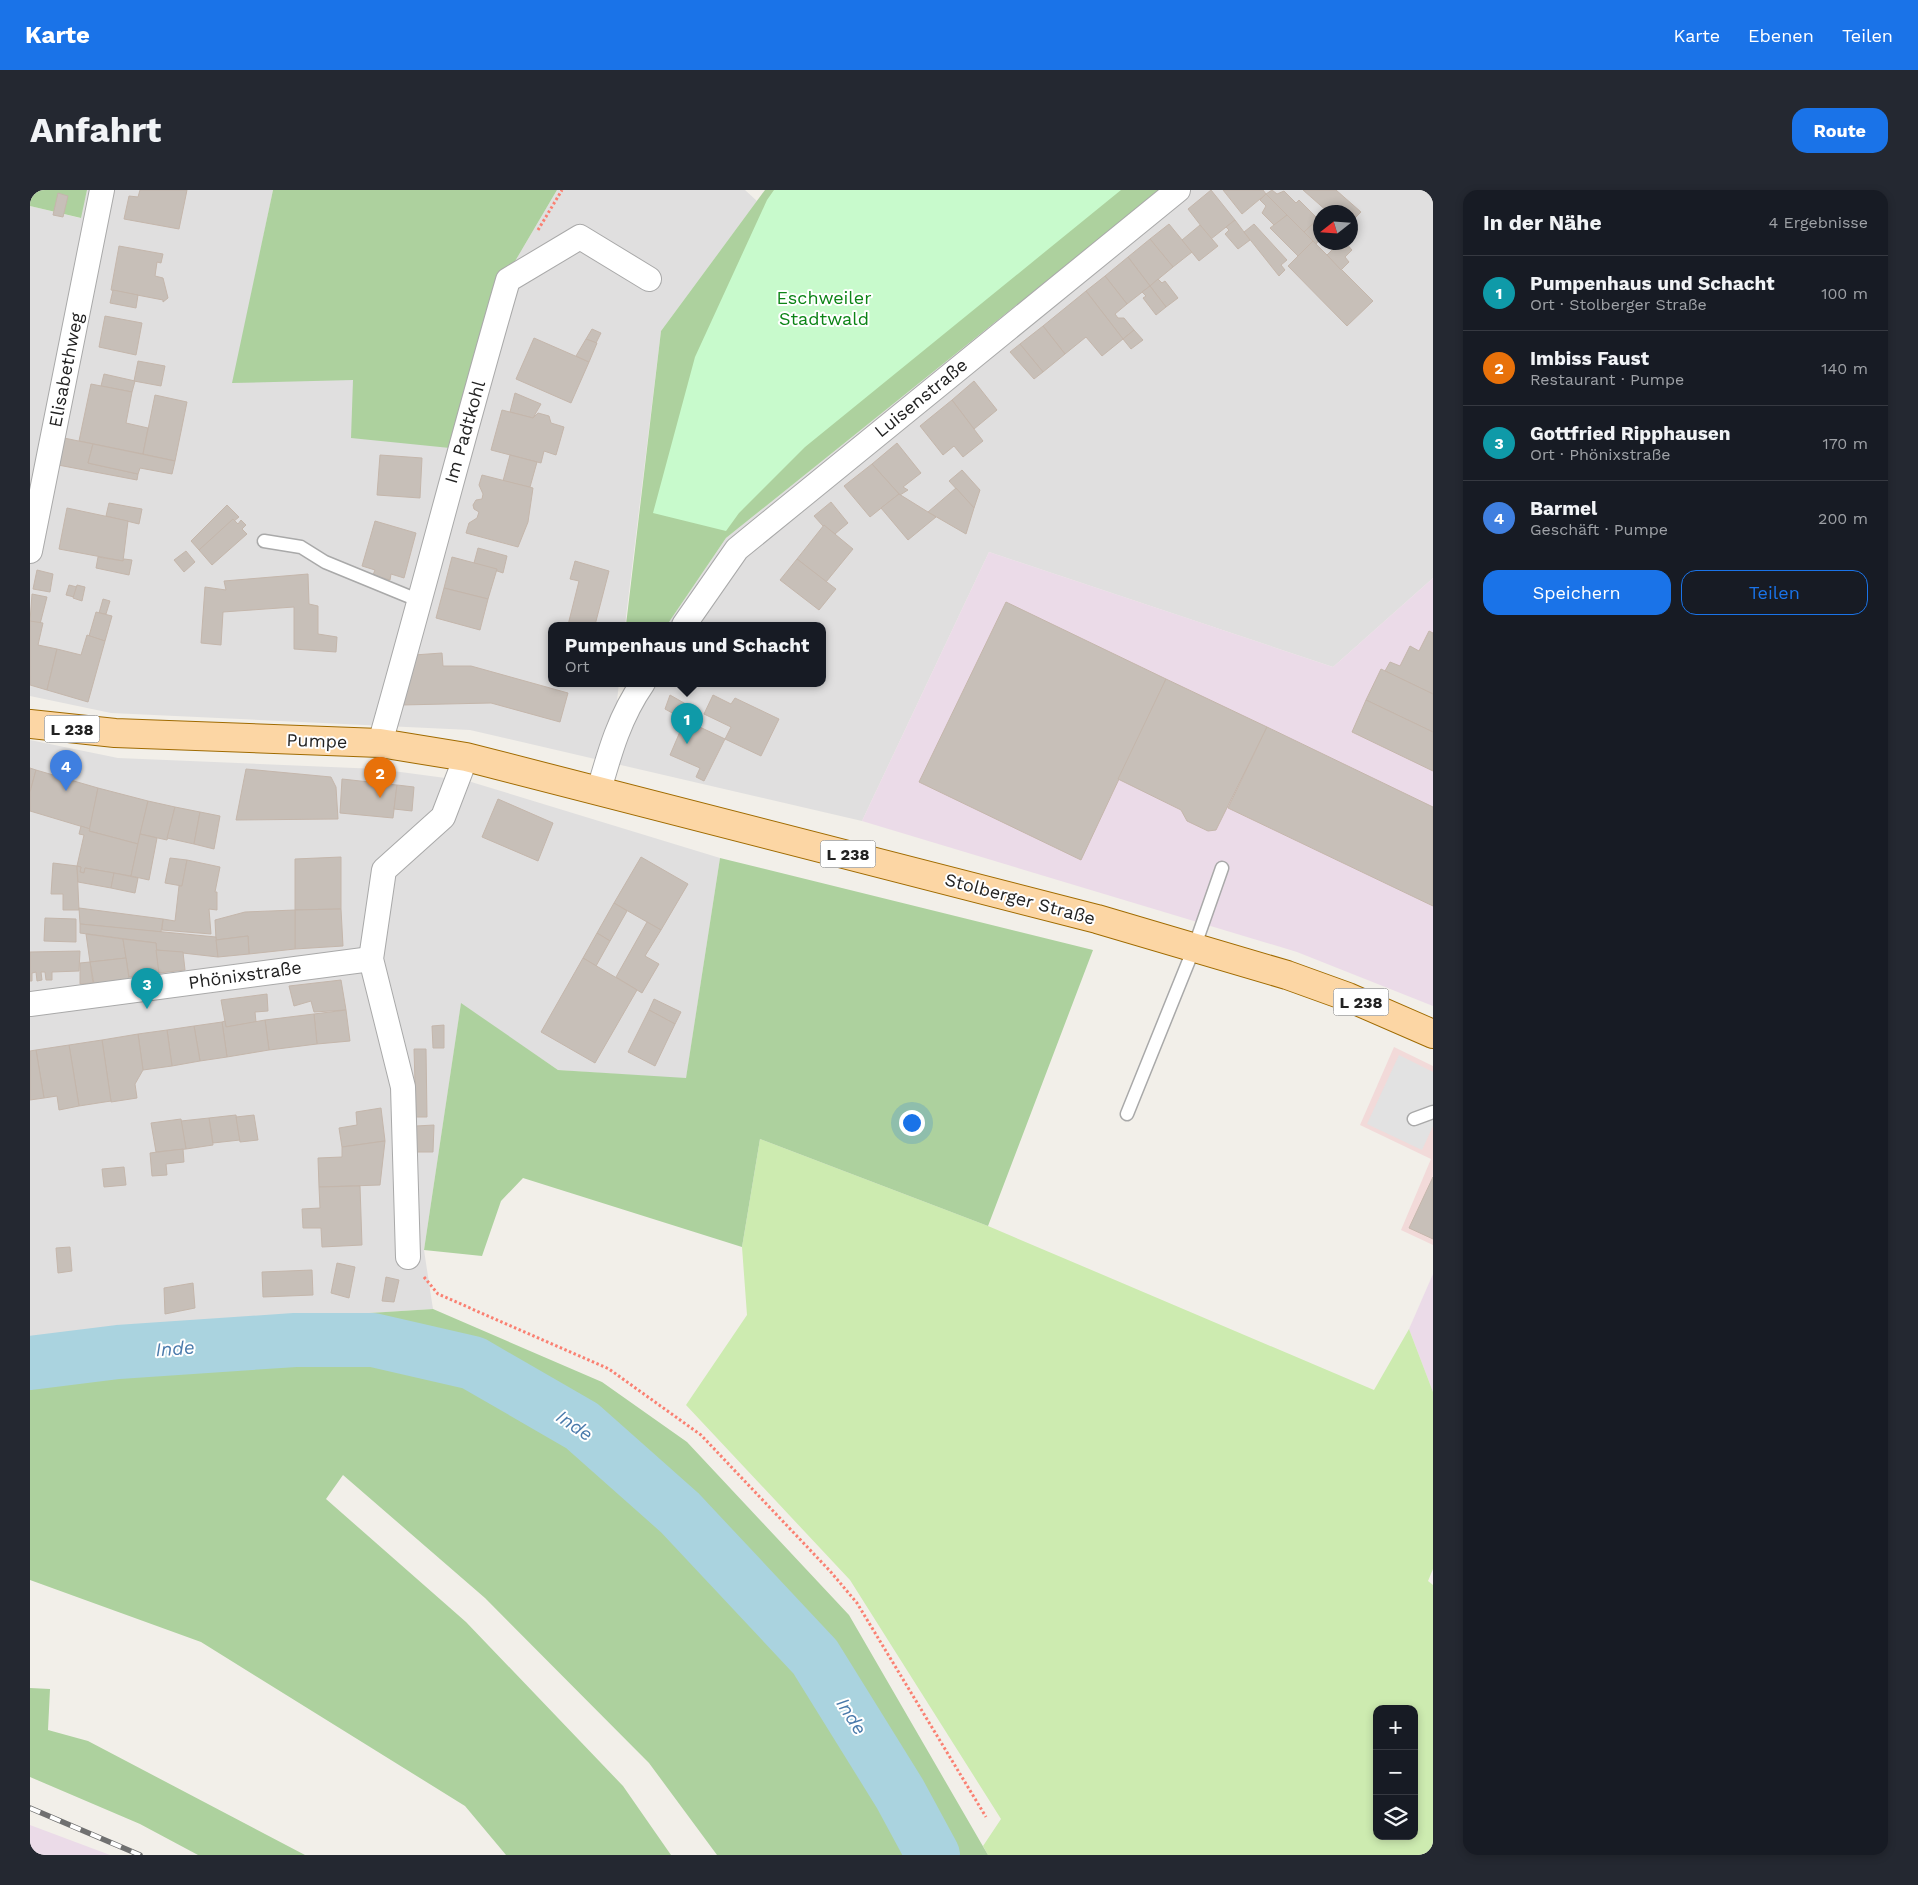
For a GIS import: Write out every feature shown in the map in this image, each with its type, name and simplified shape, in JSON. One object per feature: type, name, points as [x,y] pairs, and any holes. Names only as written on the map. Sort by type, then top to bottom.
[{"type":"main road","name":"Pumpe","points":[[30,724],[115,733],[380,743],[466,757],[599,790]]},
{"type":"main road","name":"Stolberger Straße","points":[[599,790],[1097,919],[1348,996],[1433,1034]]},
{"type":"street","name":"Elisabethweg","points":[[30,551],[102,190]]},
{"type":"street","name":"Luisenstraße","points":[[686,622],[737,549],[1178,190]]},
{"type":"street","name":"Im Padtkohl","points":[[380,743],[420,601],[459,448],[508,280],[580,237],[649,278]]},
{"type":"street","points":[[599,790],[612,741],[630,703],[640,687]]},
{"type":"street","points":[[408,1257],[403,1087],[371,959],[384,870],[443,817],[466,757]]},
{"type":"street","name":"Phönixstraße","points":[[30,1004],[371,959]]},
{"type":"lane","points":[[264,541],[301,547],[325,562],[420,601]]},
{"type":"lane","points":[[1127,1114],[1194,948],[1222,868]]},
{"type":"lane","points":[[1414,1119],[1433,1112]]},
{"type":"path","points":[[408,1257],[438,1294],[609,1369],[701,1435],[830,1571],[857,1604],[986,1817]]},
{"type":"shaded area","points":[[87,190],[273,190],[233,383],[504,280],[557,190],[745,190],[757,201],[661,331],[625,622],[548,622],[548,687],[619,687],[617,701],[626,687],[826,687],[826,622],[669,622],[726,538],[1160,190],[1433,190],[1433,578],[1333,667],[989,552],[862,821],[470,730],[111,713],[30,696],[30,206],[80,218]]},
{"type":"shaded area","points":[[989,552],[1333,667],[1433,578],[1433,1006],[1297,952],[862,821]]},
{"type":"shaded area","points":[[30,740],[118,758],[378,769],[468,781],[720,858],[686,1079],[558,1070],[461,1004],[424,1250],[433,1309],[117,1329],[30,1342]]},
{"type":"shaded area","points":[[1394,1047],[1433,1066],[1433,1245],[1401,1230],[1431,1159],[1360,1125]]},
{"type":"shaded area","points":[[1399,1055],[1433,1072],[1433,1126],[1422,1150],[1367,1124]]},
{"type":"shaded area","points":[[1433,1274],[1433,1392],[1409,1329]]},
{"type":"shaded area","points":[[30,1825],[110,1855],[30,1855]]},
{"type":"green space","points":[[30,190],[87,190],[81,218],[30,206]]},
{"type":"green space","points":[[273,190],[557,190],[504,280],[450,448],[351,438],[353,380],[232,383]]},
{"type":"green space","name":"Eschweiler Stadtwald","points":[[765,190],[1160,190],[726,538],[669,622],[626,622],[661,331]]},
{"type":"green space","name":"Eschweiler Stadtwald","points":[[774,190],[1121,190],[805,447],[739,513],[726,531],[653,513],[695,357],[767,200]]},
{"type":"green space","points":[[720,858],[1093,950],[988,1226],[760,1139],[742,1247],[523,1178],[501,1201],[482,1256],[424,1250],[461,1003],[558,1070],[686,1078]]},
{"type":"green space","points":[[760,1139],[988,1226],[1374,1390],[1409,1329],[1433,1392],[1433,1569],[1428,1581],[1433,1585],[1433,1855],[988,1855],[983,1846],[1001,1819],[850,1580],[686,1405],[747,1315],[742,1247]]},
{"type":"green space","points":[[433,1309],[602,1382],[687,1442],[849,1615],[988,1855],[717,1855],[649,1763],[485,1598],[343,1475],[326,1499],[466,1622],[623,1786],[671,1855],[506,1855],[465,1806],[201,1642],[30,1580],[30,1342],[117,1329]]},
{"type":"green space","points":[[30,1688],[50,1689],[48,1730],[88,1741],[305,1855],[198,1855],[140,1824],[30,1777]]},
{"type":"building","points":[[140,190],[187,190],[179,229],[124,219],[129,196],[138,197]]},
{"type":"building","points":[[1211,190],[1235,220],[1211,239],[1188,209]]},
{"type":"building","points":[[1223,190],[1263,190],[1266,194],[1242,214]]},
{"type":"building","points":[[1272,190],[1277,194],[1284,191],[1296,203],[1299,200],[1313,214],[1313,224],[1304,232],[1266,194]]},
{"type":"building","points":[[1303,190],[1336,190],[1353,205],[1320,205]]},
{"type":"building","points":[[58,193],[68,196],[63,217],[53,215]]},
{"type":"building","points":[[1266,194],[1287,215],[1275,226],[1262,213],[1266,206],[1260,200]]},
{"type":"building","points":[[1287,215],[1313,241],[1298,256],[1270,228]]},
{"type":"building","points":[[1235,220],[1250,240],[1238,249],[1225,234],[1229,230],[1226,227]]},
{"type":"building","points":[[1169,224],[1192,252],[1173,267],[1150,239]]},
{"type":"building","points":[[1254,224],[1287,260],[1281,265],[1285,270],[1279,276],[1244,232]]},
{"type":"building","points":[[1313,224],[1313,241],[1304,232]]},
{"type":"building","points":[[1200,225],[1218,246],[1199,261],[1182,240]]},
{"type":"building","points":[[1150,239],[1173,267],[1150,286],[1128,257]]},
{"type":"building","points":[[1313,241],[1313,250],[1322,250],[1373,301],[1347,326],[1288,266]]},
{"type":"building","points":[[119,246],[163,254],[161,263],[157,262],[155,276],[163,278],[168,298],[163,302],[163,300],[111,290]]},
{"type":"building","points":[[1332,250],[1352,250],[1345,257],[1349,262],[1341,270],[1327,255]]},
{"type":"building","points":[[1128,257],[1150,286],[1127,304],[1105,276]]},
{"type":"building","points":[[1105,276],[1127,304],[1115,314],[1118,318],[1124,318],[1134,330],[1123,339],[1086,291]]},
{"type":"building","points":[[1158,279],[1162,283],[1165,281],[1178,298],[1166,307],[1150,286]]},
{"type":"building","points":[[1150,286],[1166,307],[1156,315],[1143,298],[1146,296],[1142,292]]},
{"type":"building","points":[[113,290],[138,295],[136,308],[110,303]]},
{"type":"building","points":[[1086,291],[1123,339],[1102,356],[1086,337],[1065,354],[1043,326]]},
{"type":"building","points":[[105,316],[142,323],[136,355],[99,347]]},
{"type":"building","points":[[1043,326],[1065,354],[1043,372],[1020,344]]},
{"type":"building","points":[[592,329],[601,333],[596,343],[586,339]]},
{"type":"building","points":[[1134,330],[1143,340],[1131,349],[1123,339]]},
{"type":"building","points":[[534,338],[589,362],[571,403],[516,379]]},
{"type":"building","points":[[586,339],[597,343],[589,362],[576,356]]},
{"type":"building","points":[[1020,344],[1043,372],[1034,379],[1010,352]]},
{"type":"building","points":[[138,361],[165,366],[161,386],[134,381]]},
{"type":"building","points":[[104,374],[135,381],[132,392],[101,386]]},
{"type":"building","points":[[974,381],[997,410],[974,429],[952,400]]},
{"type":"building","points":[[91,384],[132,392],[126,423],[148,428],[143,454],[79,441]]},
{"type":"building","points":[[515,393],[541,404],[533,418],[510,412]]},
{"type":"building","points":[[155,395],[187,402],[175,461],[143,454]]},
{"type":"building","points":[[952,400],[983,441],[963,457],[954,446],[943,455],[920,426]]},
{"type":"building","points":[[502,410],[533,418],[538,413],[549,416],[551,423],[564,427],[556,455],[544,451],[541,463],[491,450]]},
{"type":"building","points":[[64,438],[93,444],[88,463],[138,474],[137,480],[58,465]]},
{"type":"building","points":[[897,443],[921,473],[903,487],[908,490],[900,495],[872,464]]},
{"type":"building","points":[[93,444],[175,461],[172,474],[140,468],[138,474],[88,463]]},
{"type":"building","points":[[380,455],[422,458],[420,498],[377,495]]},
{"type":"building","points":[[510,455],[537,462],[530,487],[503,481]]},
{"type":"building","points":[[872,464],[899,494],[870,517],[844,486]]},
{"type":"building","points":[[962,470],[980,490],[974,508],[949,481]]},
{"type":"building","points":[[482,475],[533,488],[528,522],[518,547],[466,533],[469,523],[477,518],[479,512],[474,509],[473,505],[476,500],[482,499],[483,494],[479,485]]},
{"type":"building","points":[[956,488],[974,508],[966,534],[928,512]]},
{"type":"building","points":[[899,494],[936,517],[908,540],[881,508]]},
{"type":"building","points":[[831,502],[848,523],[835,534],[823,526],[814,516]]},
{"type":"building","points":[[109,503],[142,509],[139,524],[106,516]]},
{"type":"building","points":[[227,505],[239,517],[199,550],[191,541]]},
{"type":"building","points":[[67,508],[128,521],[123,561],[59,549]]},
{"type":"building","points":[[233,519],[238,524],[241,520],[246,525],[242,529],[247,534],[212,565],[199,550]]},
{"type":"building","points":[[375,521],[416,533],[404,578],[391,574],[390,580],[373,575],[375,570],[362,566]]},
{"type":"building","points":[[824,525],[853,549],[826,582],[797,559]]},
{"type":"building","points":[[478,548],[507,556],[503,573],[474,563]]},
{"type":"building","points":[[186,551],[195,562],[184,572],[174,560]]},
{"type":"building","points":[[98,557],[123,561],[124,559],[132,560],[129,575],[96,568]]},
{"type":"building","points":[[452,557],[497,569],[488,599],[444,588]]},
{"type":"building","points":[[797,559],[836,589],[819,610],[780,580]]},
{"type":"building","points":[[575,561],[609,571],[596,622],[569,622],[579,581],[570,579]]},
{"type":"building","points":[[37,570],[53,574],[50,592],[33,589]]},
{"type":"building","points":[[308,574],[309,604],[318,606],[318,634],[337,637],[336,652],[294,649],[294,607],[223,612],[221,645],[201,643],[205,587],[226,590],[224,581]]},
{"type":"building","points":[[69,585],[77,587],[74,597],[66,595]]},
{"type":"building","points":[[77,585],[85,587],[82,601],[73,598]]},
{"type":"building","points":[[444,588],[488,599],[480,630],[436,618]]},
{"type":"building","points":[[32,594],[47,597],[40,624],[30,621]]},
{"type":"building","points":[[103,599],[110,601],[106,614],[99,613]]},
{"type":"building","points":[[1006,602],[1166,679],[1081,860],[919,782]]},
{"type":"building","points":[[96,612],[112,616],[105,641],[89,636]]},
{"type":"building","points":[[30,621],[43,623],[38,645],[57,649],[47,690],[30,685]]},
{"type":"building","points":[[1429,631],[1433,633],[1433,694],[1385,671],[1390,662],[1400,666],[1410,646],[1419,651]]},
{"type":"building","points":[[87,635],[105,641],[88,702],[47,690],[57,649],[81,655]]},
{"type":"building","points":[[442,653],[443,666],[471,666],[568,693],[560,722],[491,703],[401,705],[414,655]]},
{"type":"building","points":[[1381,669],[1433,694],[1433,732],[1366,700]]},
{"type":"building","points":[[1166,679],[1267,727],[1216,830],[1208,831],[1187,821],[1181,810],[1118,779]]},
{"type":"building","points":[[670,695],[691,707],[685,720],[665,709]]},
{"type":"building","points":[[713,695],[731,704],[735,698],[779,719],[761,756],[725,739],[731,727],[704,714]]},
{"type":"building","points":[[1366,700],[1433,732],[1433,771],[1352,732]]},
{"type":"building","points":[[685,720],[725,739],[704,781],[696,777],[700,768],[670,755]]},
{"type":"building","points":[[1267,727],[1433,807],[1433,906],[1228,808]]},
{"type":"building","points":[[30,768],[36,770],[30,792]]},
{"type":"building","points":[[246,769],[331,777],[336,787],[338,819],[236,820]]},
{"type":"building","points":[[36,770],[98,788],[90,829],[30,811],[30,792]]},
{"type":"building","points":[[342,779],[397,785],[393,818],[340,813]]},
{"type":"building","points":[[397,785],[414,787],[412,811],[394,809]]},
{"type":"building","points":[[98,788],[148,801],[138,844],[89,831]]},
{"type":"building","points":[[498,799],[553,823],[538,861],[482,837]]},
{"type":"building","points":[[148,801],[175,807],[167,840],[140,834]]},
{"type":"building","points":[[175,807],[200,812],[194,844],[167,838]]},
{"type":"building","points":[[200,812],[220,816],[214,849],[194,844]]},
{"type":"building","points":[[81,826],[90,829],[89,831],[138,844],[131,876],[85,868],[84,873],[80,872],[81,867],[77,866],[84,835],[79,834]]},
{"type":"building","points":[[140,834],[157,838],[149,880],[131,876]]},
{"type":"building","points":[[341,857],[341,909],[295,910],[295,859]]},
{"type":"building","points":[[641,857],[688,884],[661,930],[614,903]]},
{"type":"building","points":[[170,858],[187,860],[182,886],[165,883]]},
{"type":"building","points":[[187,860],[220,867],[215,892],[217,892],[217,910],[209,909],[211,934],[162,930],[163,919],[175,921],[179,886],[182,886]]},
{"type":"building","points":[[53,863],[77,866],[79,910],[63,910],[63,894],[51,894]]},
{"type":"building","points":[[77,866],[81,867],[80,872],[84,873],[85,868],[114,873],[111,888],[78,882]]},
{"type":"building","points":[[114,873],[138,878],[135,893],[111,888]]},
{"type":"building","points":[[614,903],[627,911],[610,941],[597,933]]},
{"type":"building","points":[[79,908],[163,919],[161,932],[80,924]]},
{"type":"building","points":[[341,909],[343,946],[295,949],[295,910]]},
{"type":"building","points":[[295,910],[295,949],[249,954],[248,936],[216,940],[215,920],[245,912]]},
{"type":"building","points":[[45,918],[76,919],[76,942],[44,941]]},
{"type":"building","points":[[647,922],[661,930],[645,956],[659,964],[642,993],[616,977]]},
{"type":"building","points":[[80,924],[216,937],[218,957],[156,950],[156,943],[80,933]]},
{"type":"building","points":[[597,933],[610,941],[596,966],[583,958]]},
{"type":"building","points":[[86,934],[123,939],[126,958],[90,962]]},
{"type":"building","points":[[248,936],[249,954],[218,957],[216,940]]},
{"type":"building","points":[[123,939],[156,943],[159,973],[129,977]]},
{"type":"building","points":[[156,950],[183,952],[185,970],[159,973]]},
{"type":"building","points":[[80,951],[79,971],[52,972],[52,980],[46,980],[45,972],[41,972],[42,980],[37,981],[36,972],[32,973],[32,981],[30,981],[30,952]]},
{"type":"building","points":[[126,958],[129,979],[94,984],[90,962]]},
{"type":"building","points":[[583,958],[637,990],[595,1063],[541,1032]]},
{"type":"building","points":[[90,962],[93,983],[80,984],[80,963]]},
{"type":"building","points":[[341,980],[346,1010],[314,1012],[311,1001],[294,1006],[289,986]]},
{"type":"building","points":[[267,994],[268,1011],[255,1012],[256,1022],[226,1027],[221,1000]]},
{"type":"building","points":[[654,999],[681,1012],[675,1024],[649,1010]]},
{"type":"building","points":[[346,1010],[350,1041],[317,1044],[314,1014]]},
{"type":"building","points":[[649,1010],[675,1024],[655,1066],[628,1052]]},
{"type":"building","points":[[314,1014],[317,1044],[269,1050],[265,1020]]},
{"type":"building","points":[[265,1020],[269,1050],[227,1057],[222,1022],[225,1021],[226,1027]]},
{"type":"building","points":[[222,1022],[227,1057],[200,1061],[194,1026]]},
{"type":"building","points":[[444,1025],[444,1048],[433,1048],[432,1026]]},
{"type":"building","points":[[194,1026],[200,1061],[172,1066],[167,1030]]},
{"type":"building","points":[[167,1030],[172,1066],[143,1070],[138,1034]]},
{"type":"building","points":[[138,1034],[143,1070],[135,1084],[137,1098],[111,1102],[102,1040]]},
{"type":"building","points":[[102,1040],[111,1101],[79,1106],[69,1045]]},
{"type":"building","points":[[69,1045],[79,1106],[59,1110],[57,1096],[44,1098],[36,1050]]},
{"type":"building","points":[[414,1049],[426,1049],[427,1117],[416,1117]]},
{"type":"building","points":[[36,1050],[44,1098],[30,1100],[30,1051]]},
{"type":"building","points":[[381,1108],[385,1141],[342,1147],[339,1128],[357,1125],[356,1112]]},
{"type":"building","points":[[236,1115],[240,1140],[213,1143],[209,1118]]},
{"type":"building","points":[[254,1115],[258,1140],[240,1142],[236,1117]]},
{"type":"building","points":[[209,1118],[213,1145],[186,1149],[181,1121]]},
{"type":"building","points":[[181,1119],[186,1149],[156,1152],[151,1123]]},
{"type":"building","points":[[434,1125],[433,1152],[416,1152],[416,1126]]},
{"type":"building","points":[[385,1141],[380,1185],[319,1187],[318,1158],[342,1157],[342,1147]]},
{"type":"building","points":[[183,1149],[184,1162],[166,1164],[167,1175],[152,1176],[150,1153]]},
{"type":"building","points":[[124,1167],[126,1185],[104,1187],[102,1169]]},
{"type":"building","points":[[1433,1177],[1433,1239],[1409,1228]]},
{"type":"building","points":[[360,1186],[362,1245],[322,1247],[321,1228],[303,1228],[302,1209],[320,1208],[319,1187]]},
{"type":"building","points":[[70,1247],[72,1271],[58,1273],[56,1248]]},
{"type":"building","points":[[337,1263],[355,1267],[349,1298],[331,1293]]},
{"type":"building","points":[[312,1270],[313,1295],[263,1297],[262,1272]]},
{"type":"building","points":[[386,1277],[399,1280],[394,1302],[382,1301]]},
{"type":"building","points":[[193,1283],[195,1308],[165,1314],[164,1288]]},
{"type":"waterway","name":"Inde","points":[[30,1363],[118,1352],[295,1340],[373,1340],[473,1363],[582,1426],[680,1513],[815,1657],[900,1794],[933,1855]]},
{"type":"railway","points":[[30,1808],[140,1855]]},
{"type":"place","name":"Pumpenhaus und Schacht","points":[[687,744]]},
{"type":"place","name":"Barmel","points":[[66,791]]},
{"type":"place","name":"Imbiss Faust","points":[[380,798]]},
{"type":"place","name":"Gottfried Ripphausen","points":[[147,1009]]}]
